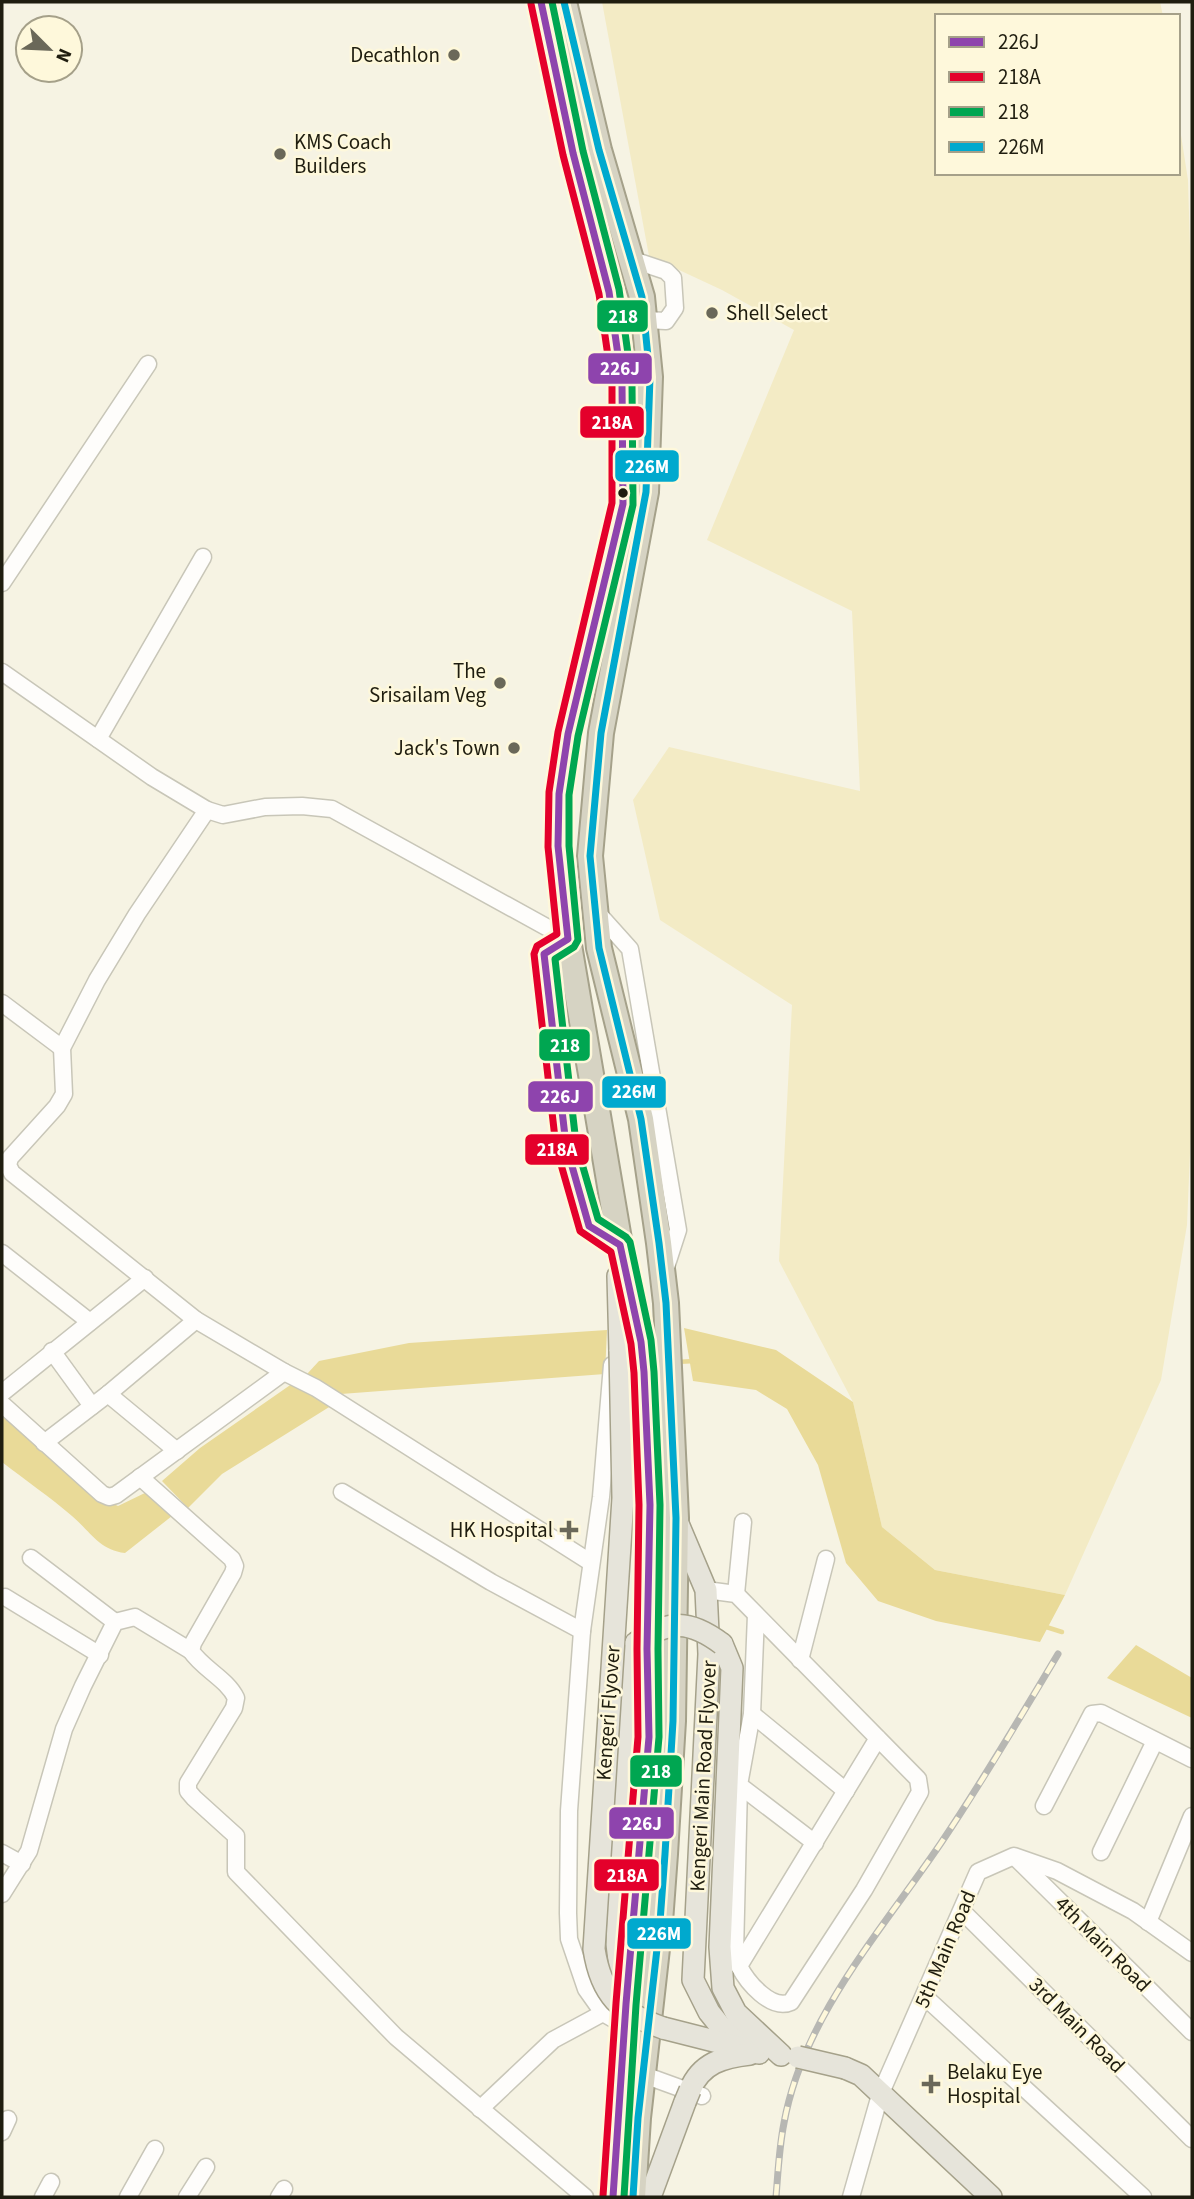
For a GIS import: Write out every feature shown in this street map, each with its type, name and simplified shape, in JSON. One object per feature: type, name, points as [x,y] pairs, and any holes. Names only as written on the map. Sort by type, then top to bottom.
[{"type":"highway","points":[[541,2],[573,153],[609,292],[622,383],[623,503],[568,734],[559,794],[558,846],[568,939],[620,1245],[627,1342],[644,1372],[650,1505],[647,1648],[649,1737],[618,2014],[628,2117],[645,2196]]},
{"type":"highway","points":[[564,2],[599,150],[633,260],[643,308],[650,377],[646,492],[601,733],[590,856],[599,948],[640,1119],[663,1277],[671,1378],[676,1518],[673,1721],[660,1922],[644,2075],[628,2117],[613,2197]]},
{"type":"highway","points":[[609,292],[643,308]]},
{"type":"main road","name":"Kengeri Flyover","points":[[618,2014],[620,1977],[617,1944],[626,1668],[636,1643],[653,1631],[686,1625],[704,1630],[722,1644],[732,1668],[721,1932],[724,2035],[663,2028],[639,2019],[614,2001],[597,1970],[594,1949],[623,1498],[627,1342]]},
{"type":"main road","name":"Kengeri Main Road Flyover","points":[[676,1518],[706,1590],[709,1654],[693,1980],[724,2035],[759,2053]]},
{"type":"main road","points":[[724,2035],[759,2053],[789,2056]]},
{"type":"main road","points":[[724,2035],[789,2056],[845,2068],[861,2075],[991,2197]]},
{"type":"main road","points":[[645,2196],[694,2081],[708,2064],[724,2035]]},
{"type":"street","points":[[633,260],[667,271],[673,278],[675,308],[672,316],[666,321],[643,308]]},
{"type":"street","points":[[2,583],[148,364]]},
{"type":"street","points":[[97,739],[203,557]]},
{"type":"street","points":[[2,672],[152,778],[207,810],[223,815],[265,807],[302,806],[332,809],[568,939],[544,954],[566,1145],[589,1226],[620,1245]]},
{"type":"street","points":[[207,810],[97,979],[62,1048],[64,1094],[57,1106],[10,1158],[7,1179],[145,1278],[196,1320],[316,1388],[590,1562]]},
{"type":"street","points":[[2,1003],[62,1048]]},
{"type":"street","points":[[2,1253],[90,1322]]},
{"type":"street","points":[[2,1393],[145,1278]]},
{"type":"street","points":[[44,1443],[196,1320]]},
{"type":"street","points":[[618,2014],[586,1989],[569,1939],[569,1811],[582,1631],[601,1497],[613,1357],[627,1342]]},
{"type":"street","points":[[52,1352],[92,1406]]},
{"type":"street","points":[[2,1404],[102,1494],[109,1497],[145,1482],[177,1451],[284,1372]]},
{"type":"street","points":[[107,1394],[177,1451]]},
{"type":"street","points":[[145,1482],[232,1559],[235,1566],[191,1651]]},
{"type":"street","points":[[342,1492],[491,1582],[582,1631]]},
{"type":"street","points":[[736,1594],[743,1522]]},
{"type":"street","points":[[32,1558],[116,1622]]},
{"type":"street","points":[[800,1660],[826,1559]]},
{"type":"street","points":[[706,1590],[736,1594],[918,1779],[920,1792],[864,1890],[791,2002],[784,2006],[775,2004],[745,1979],[735,1953],[739,1785],[752,1714],[756,1615]]},
{"type":"street","points":[[5,1597],[100,1655]]},
{"type":"street","points":[[2,1894],[29,1851],[64,1730],[83,1686],[116,1622],[135,1617],[191,1651],[196,1659],[232,1690],[236,1698],[234,1708],[188,1783],[188,1791],[236,1836],[236,1872],[396,2037],[585,2197]]},
{"type":"street","points":[[1044,1806],[1092,1714],[1101,1713],[1192,1759]]},
{"type":"street","points":[[752,1714],[846,1791]]},
{"type":"street","points":[[739,1965],[878,1738]]},
{"type":"street","points":[[1101,1852],[1155,1741]]},
{"type":"street","points":[[739,1785],[815,1843]]},
{"type":"street","points":[[1148,1922],[1187,1844],[1192,1816]]},
{"type":"street","points":[[2,1853],[22,1864]]},
{"type":"street","points":[[1014,1856],[1057,1871],[1133,1911],[1192,1953]]},
{"type":"street","name":"5th Main Road","points":[[851,2197],[880,2095],[978,1872],[1014,1856]]},
{"type":"street","name":"4th Main Road","points":[[1014,1856],[1192,2032]]},
{"type":"street","name":"3rd Main Road","points":[[962,1911],[1192,2139]]},
{"type":"street","points":[[925,1997],[1143,2197]]},
{"type":"street","points":[[480,2109],[553,2040],[618,2014]]},
{"type":"street","points":[[644,2075],[702,2096]]},
{"type":"street","points":[[128,2197],[155,2150]]},
{"type":"street","points":[[187,2197],[206,2167]]},
{"type":"street","points":[[43,2197],[51,2182]]},
{"type":"shaded area","points":[[602,2],[1160,2],[1163,14],[935,14],[935,175],[1180,175],[1180,129],[1188,180],[1192,316],[1192,1105],[1187,1225],[1161,1380],[1065,1595],[935,1570],[882,1527],[853,1402],[779,1261],[792,1005],[660,920],[633,800],[669,747],[860,791],[852,611],[707,540],[794,330],[722,290],[649,256]]},
{"type":"shaded area","points":[[684,1328],[776,1350],[853,1402],[882,1527],[935,1570],[1065,1595],[1040,1642],[936,1621],[878,1601],[846,1563],[818,1465],[787,1409],[756,1390],[693,1381]]},
{"type":"shaded area","points":[[607,1330],[605,1374],[341,1394],[307,1374],[319,1361],[409,1343]]},
{"type":"shaded area","points":[[296,1381],[334,1404],[222,1474],[188,1508],[162,1481],[200,1448]]},
{"type":"shaded area","points":[[2,1408],[93,1494],[118,1506],[149,1491],[172,1516],[125,1553],[108,1548],[64,1509],[2,1462]]},
{"type":"shaded area","points":[[1136,1645],[1192,1678],[1192,1718],[1107,1678]]},
{"type":"waterway","points":[[676,1362],[695,1361]]},
{"type":"waterway","points":[[1043,1626],[1062,1632]]},
{"type":"railway","points":[[776,2197],[782,2132],[794,2084],[826,2011],[870,1942],[956,1820],[1058,1654]]},
{"type":"transit line","name":"226J","points":[[541,2],[573,153],[609,292],[622,383],[623,504],[568,734],[559,794],[558,846],[568,939],[544,954],[566,1145],[589,1226],[620,1245],[641,1342],[644,1372],[650,1505],[647,1649],[649,1737],[613,2197]]},
{"type":"transit line","name":"218","points":[[552,2],[583,151],[619,289],[632,383],[633,505],[578,736],[569,795],[569,846],[578,940],[574,947],[555,959],[576,1143],[598,1219],[630,1242],[651,1340],[654,1372],[660,1505],[659,1737],[636,2005],[624,2197]]},
{"type":"transit line","name":"226M","points":[[564,2],[599,150],[642,297],[650,377],[646,492],[601,733],[590,856],[599,948],[641,1119],[659,1243],[666,1303],[676,1518],[673,1721],[665,1854],[638,2118],[633,2197]]},
{"type":"transit line","name":"218A","points":[[531,4],[563,155],[599,294],[612,384],[612,503],[558,732],[549,792],[548,847],[557,934],[537,946],[534,954],[556,1147],[580,1231],[611,1252],[631,1344],[634,1373],[639,1505],[638,1737],[603,2196]]},
{"type":"place","name":"Decathlon","points":[[454,55]]},
{"type":"place","name":"KMS Coach Builders","points":[[280,154]]},
{"type":"place","name":"Shell Select","points":[[712,313]]},
{"type":"place","name":"The Srisailam Veg","points":[[500,683]]},
{"type":"place","name":"Jack's Town","points":[[514,748]]},
{"type":"place","name":"HK Hospital","points":[[569,1530]]},
{"type":"place","name":"Belaku Eye Hospital","points":[[931,2084]]}]
